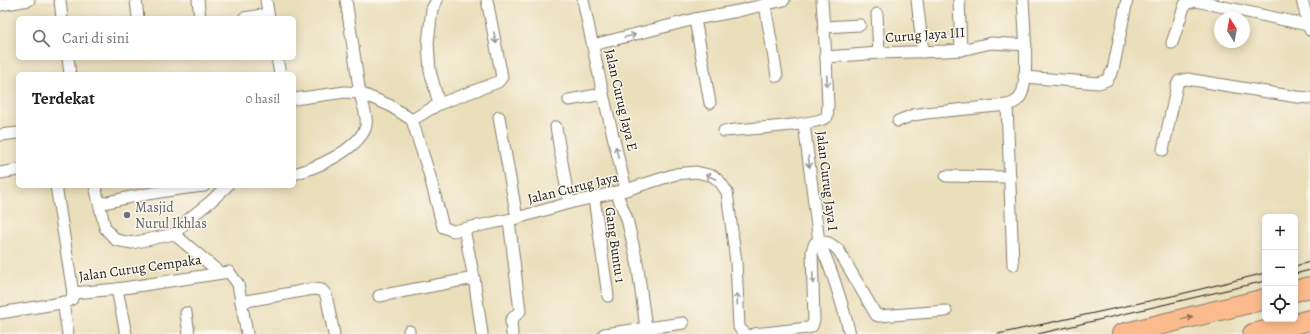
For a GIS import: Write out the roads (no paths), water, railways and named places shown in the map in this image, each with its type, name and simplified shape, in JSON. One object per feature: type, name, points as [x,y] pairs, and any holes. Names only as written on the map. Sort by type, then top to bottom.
[{"type":"highway","points":[[1298,290],[1310,288]]},
{"type":"highway","points":[[1122,334],[1262,300]]},
{"type":"highway","points":[[1253,334],[1310,320]]},
{"type":"street","points":[[0,5],[29,0]]},
{"type":"street","points":[[60,0],[62,16]]},
{"type":"street","points":[[136,0],[138,16]]},
{"type":"street","points":[[198,0],[200,16]]},
{"type":"street","points":[[266,0],[268,16]]},
{"type":"street","points":[[296,173],[322,164],[351,145],[361,135],[366,125],[366,115],[360,93],[346,0]]},
{"type":"street","points":[[296,99],[345,92],[360,93],[388,105],[412,120],[439,104],[498,82],[502,77],[487,0]]},
{"type":"street","points":[[583,0],[593,45]]},
{"type":"street","name":"Jalan Curug Jaya E","points":[[646,328],[637,262],[621,191],[593,45],[696,19],[784,0]]},
{"type":"street","points":[[724,131],[804,124],[827,117],[826,56],[822,0]]},
{"type":"street","points":[[917,0],[923,52]]},
{"type":"street","points":[[959,0],[961,50]]},
{"type":"street","points":[[898,121],[926,113],[1007,106],[1016,102],[1020,98],[1023,90],[1026,45],[1023,0],[1028,0]]},
{"type":"street","points":[[1024,77],[1099,83],[1107,80],[1113,70],[1127,0]]},
{"type":"street","points":[[1172,43],[1185,4],[1190,2],[1196,1],[1208,3],[1309,28],[1302,0]]},
{"type":"street","points":[[436,1],[432,9],[428,43],[430,71],[439,104]]},
{"type":"street","points":[[765,5],[777,76]]},
{"type":"street","points":[[877,14],[879,53]]},
{"type":"street","points":[[696,19],[710,103]]},
{"type":"street","points":[[824,27],[860,25]]},
{"type":"street","name":"Curug Jaya III","points":[[826,56],[961,50],[992,43],[1026,45]]},
{"type":"street","points":[[68,60],[70,72]]},
{"type":"street","points":[[277,60],[280,72]]},
{"type":"street","points":[[1163,150],[1177,85],[1183,79],[1310,98]]},
{"type":"street","points":[[569,100],[603,94]]},
{"type":"street","points":[[1007,106],[1013,265]]},
{"type":"street","points":[[499,117],[513,219],[520,311],[510,320],[512,334]]},
{"type":"street","name":"Jalan Curug Jaya","points":[[412,120],[429,173],[443,227],[453,231],[513,219],[569,203],[621,191],[676,174],[696,172],[713,176],[720,182],[727,192],[736,262],[739,327],[746,334]]},
{"type":"street","name":"Jalan Curug Jaya I","points":[[804,124],[819,242]]},
{"type":"street","points":[[556,127],[569,203]]},
{"type":"street","points":[[0,135],[16,134]]},
{"type":"street","points":[[0,173],[16,170]]},
{"type":"street","points":[[946,176],[1010,177]]},
{"type":"street","points":[[56,188],[73,293]]},
{"type":"street","points":[[96,188],[105,228],[116,240],[132,244],[174,234],[224,188]]},
{"type":"street","points":[[100,204],[180,188]]},
{"type":"street","name":"Gang Buntu 1","points":[[594,198],[608,296]]},
{"type":"street","points":[[464,229],[474,278],[482,334]]},
{"type":"street","points":[[174,234],[219,272],[229,272],[234,277],[238,284],[247,334]]},
{"type":"street","points":[[754,334],[808,328],[812,326],[814,320],[812,250],[815,243],[826,241],[832,244],[839,251],[876,315],[946,311]]},
{"type":"street","points":[[819,242],[826,257],[844,308],[850,334]]},
{"type":"street","name":"Jalan Curug Cempaka","points":[[63,302],[67,302],[72,298],[73,293],[117,289],[219,272]]},
{"type":"street","points":[[379,296],[474,278]]},
{"type":"street","points":[[117,289],[126,334]]},
{"type":"street","points":[[241,302],[313,289],[322,290],[326,294],[334,334]]},
{"type":"street","points":[[0,313],[63,302],[68,334]]},
{"type":"street","points":[[186,313],[189,334]]},
{"type":"street","points":[[604,334],[683,323]]},
{"type":"tram line","points":[[1298,265],[1310,262]]},
{"type":"tram line","points":[[1298,273],[1310,270]]},
{"type":"tram line","points":[[998,334],[1181,294],[1262,274]]},
{"type":"tram line","points":[[1038,334],[1262,282]]},
{"type":"place","name":"Masjid Nurul Ikhlas","points":[[127,215]]}]
